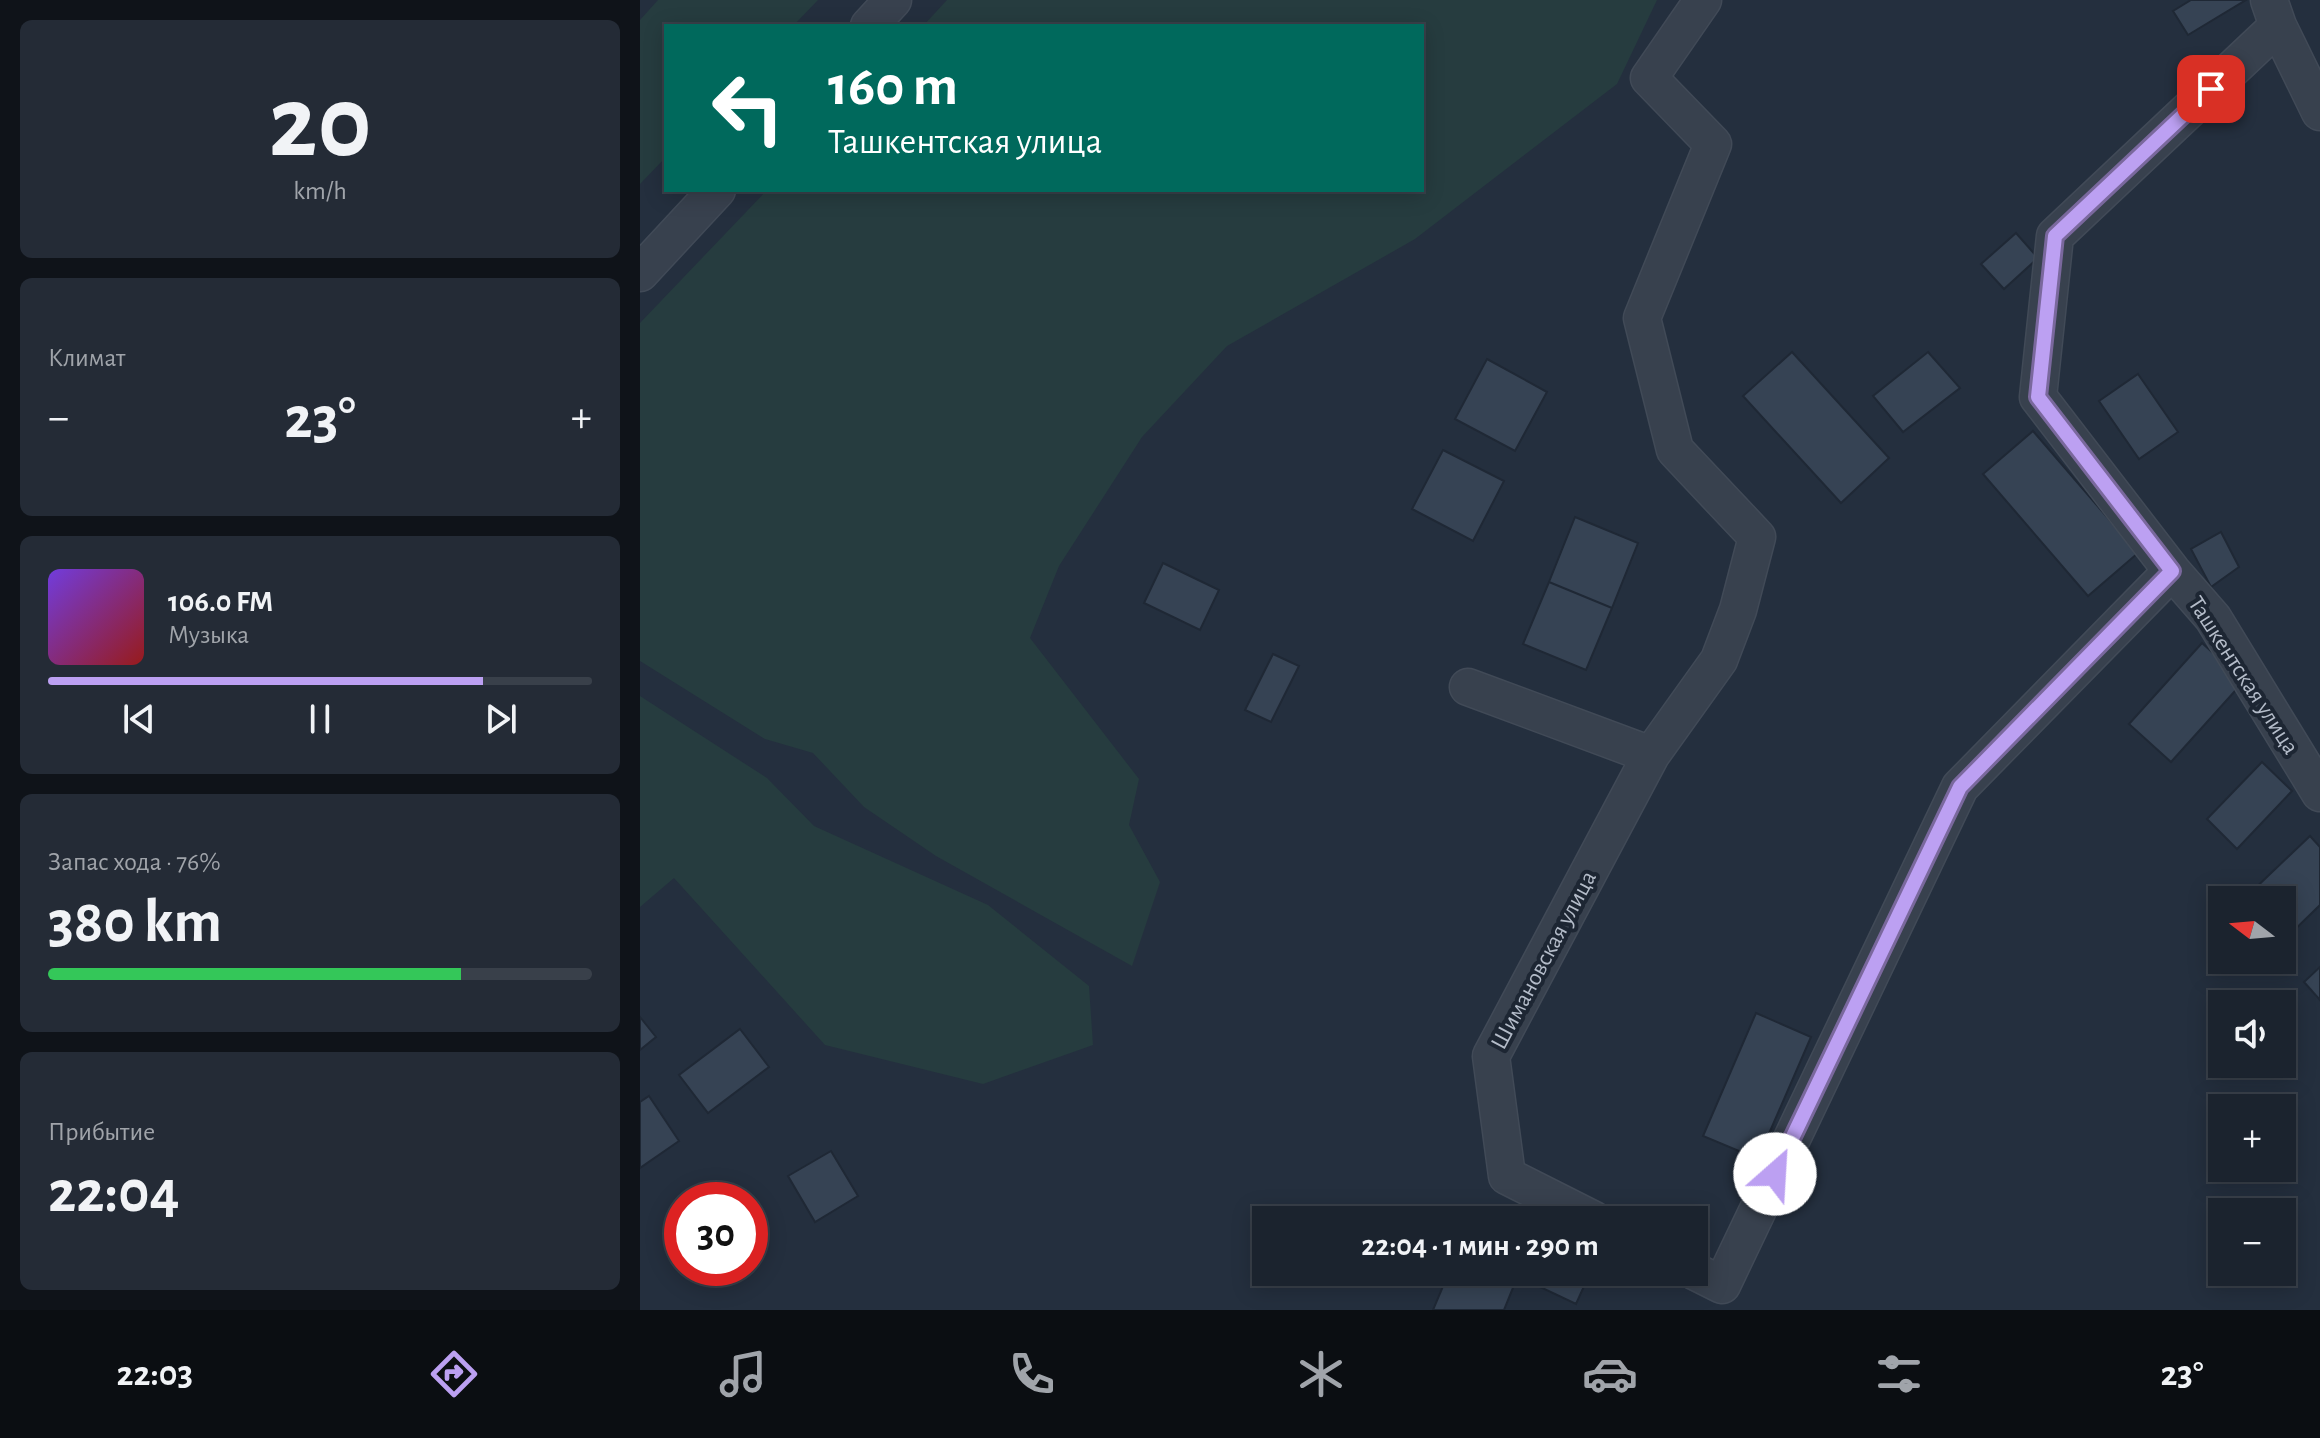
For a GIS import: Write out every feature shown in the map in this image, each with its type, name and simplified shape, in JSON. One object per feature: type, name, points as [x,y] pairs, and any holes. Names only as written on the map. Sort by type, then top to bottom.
[{"type":"street","points":[[871,24],[893,0]]},
{"type":"street","points":[[1468,687],[1651,755],[1719,660],[1738,610],[1757,537],[1675,450],[1642,318],[1713,144],[1649,78],[1703,0]]},
{"type":"street","name":"Ташкентская улица","points":[[2320,112],[2273,13],[2055,236],[2038,397],[2172,571],[2213,618],[2320,793]]},
{"type":"street","points":[[640,273],[715,192]]},
{"type":"street","points":[[1710,1289],[1960,787],[2172,571]]},
{"type":"street","name":"Шимановская улица","points":[[1566,1206],[1507,1176],[1491,1056],[1651,755]]},
{"type":"green space","points":[[658,0],[818,0],[795,24],[664,24],[664,159],[640,184],[640,20]]},
{"type":"green space","points":[[947,0],[1657,0],[1617,84],[1415,239],[1227,346],[1142,437],[1059,566],[1030,638],[1139,779],[1129,825],[1160,882],[1132,966],[936,856],[864,807],[813,753],[765,739],[640,661],[640,323],[765,192],[1424,192],[1424,24],[925,24]]},
{"type":"green space","points":[[640,696],[767,778],[814,826],[988,905],[1089,986],[1093,1045],[983,1084],[825,1045],[674,878],[640,907]]},
{"type":"building","points":[[2191,0],[2246,0],[2188,35],[2173,11]]},
{"type":"building","points":[[2016,233],[2038,258],[2004,289],[1981,264]]},
{"type":"building","points":[[1792,352],[1889,458],[1841,503],[1743,396]]},
{"type":"building","points":[[1928,352],[1960,388],[1903,432],[1873,396]]},
{"type":"building","points":[[1487,359],[1547,392],[1515,451],[1455,419]]},
{"type":"building","points":[[2138,374],[2178,432],[2139,459],[2099,401]]},
{"type":"building","points":[[2033,431],[2138,553],[2088,596],[1983,474]]},
{"type":"building","points":[[1443,450],[1504,481],[1473,541],[1412,509]]},
{"type":"building","points":[[1575,517],[1638,543],[1612,608],[1549,582]]},
{"type":"building","points":[[2221,532],[2239,567],[2211,587],[2191,549]]},
{"type":"building","points":[[1163,563],[1219,590],[1200,630],[1144,603]]},
{"type":"building","points":[[1549,582],[1612,608],[1586,670],[1523,644]]},
{"type":"building","points":[[2202,643],[2244,681],[2171,762],[2129,724]]},
{"type":"building","points":[[1273,654],[1299,666],[1271,722],[1245,710]]},
{"type":"building","points":[[2262,762],[2292,791],[2237,849],[2207,819]]},
{"type":"building","points":[[2310,836],[2320,847],[2320,905],[2296,928],[2296,886],[2258,886]]},
{"type":"building","points":[[2320,967],[2320,1000],[2304,982]]},
{"type":"building","points":[[1756,1013],[1811,1037],[1758,1159],[1703,1136]]},
{"type":"building","points":[[640,1017],[656,1037],[640,1050]]},
{"type":"building","points":[[740,1029],[769,1067],[708,1113],[679,1075]]},
{"type":"building","points":[[649,1096],[679,1141],[640,1168],[640,1102]]},
{"type":"building","points":[[831,1151],[858,1196],[815,1222],[788,1176]]},
{"type":"building","points":[[1443,1286],[1514,1286],[1504,1310],[1433,1310]]},
{"type":"building","points":[[1538,1286],[1584,1286],[1576,1304]]},
{"type":"route","points":[[1775,1174],[1960,787],[2172,571],[2038,397],[2055,236],[2211,89]]}]
